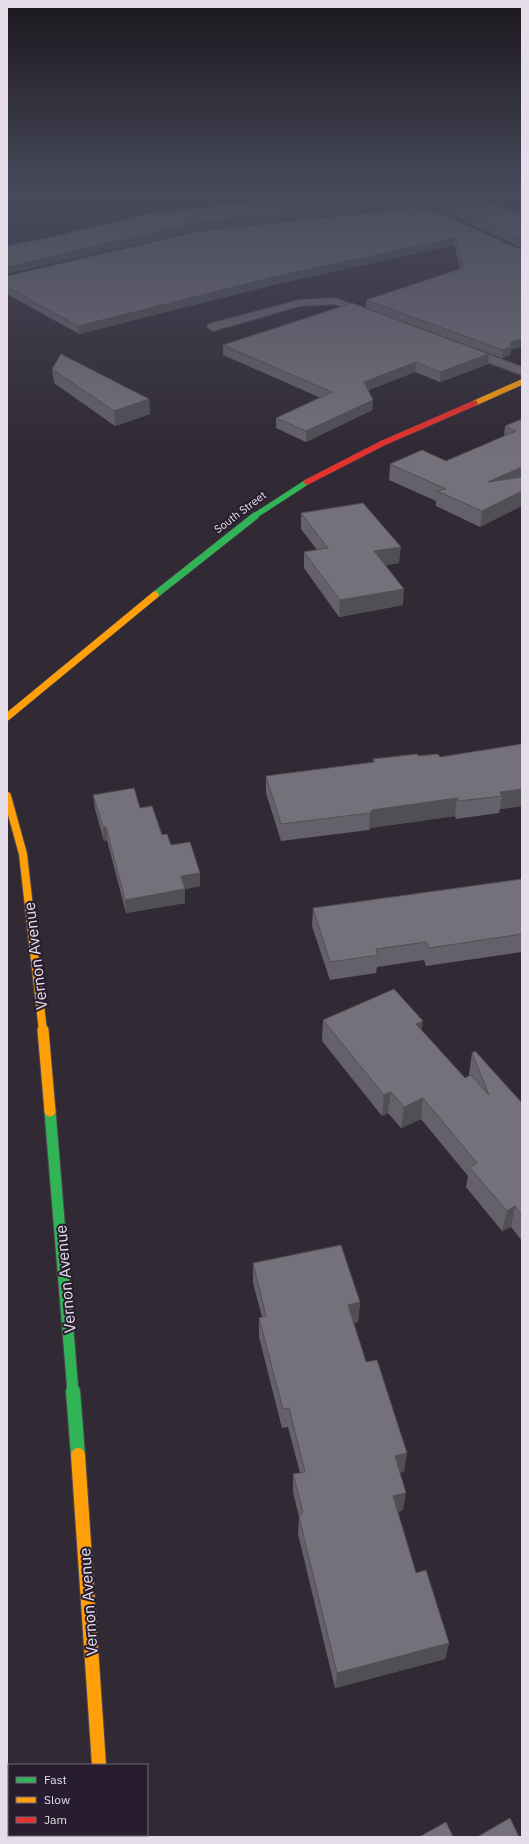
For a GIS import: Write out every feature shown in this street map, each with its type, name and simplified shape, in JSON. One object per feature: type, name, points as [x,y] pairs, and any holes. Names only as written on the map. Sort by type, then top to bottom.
[{"type":"street","points":[[213,328],[300,303],[335,301],[387,320]]},
{"type":"street","points":[[447,343],[522,371]]},
{"type":"street","name":"South Street","points":[[7,717],[230,533],[271,503],[332,468],[383,443],[522,382]]},
{"type":"street","name":"Vernon Avenue","points":[[7,796],[23,854],[43,1024],[74,1391],[100,1764]]},
{"type":"building","points":[[7,278],[269,278],[78,326],[7,287]]},
{"type":"building","points":[[433,278],[522,278],[522,339],[511,342],[511,347],[503,350],[366,300]]},
{"type":"building","points":[[352,303],[489,354],[440,372],[416,362],[364,382],[373,400],[306,431],[276,418],[332,392],[223,345]]},
{"type":"building","points":[[61,354],[149,399],[114,411],[52,369]]},
{"type":"building","points":[[522,419],[522,467],[488,482],[522,477],[522,491],[482,511],[437,491],[446,489],[390,464],[422,450],[446,461],[516,431],[505,426]]},
{"type":"building","points":[[363,503],[401,547],[374,551],[404,589],[340,600],[304,552],[328,548],[301,513]]},
{"type":"building","points":[[522,744],[522,789],[500,792],[502,796],[459,801],[457,798],[372,810],[370,813],[281,824],[266,776],[375,762],[373,759],[417,754],[418,756],[438,754],[440,757]]},
{"type":"building","points":[[134,788],[140,808],[152,806],[162,835],[167,834],[171,845],[190,842],[200,873],[181,876],[185,889],[125,900],[106,827],[103,827],[93,795]]},
{"type":"building","points":[[522,879],[522,934],[429,948],[426,942],[376,949],[378,955],[330,962],[313,908]]},
{"type":"building","points":[[394,989],[423,1021],[416,1024],[465,1078],[471,1075],[489,1095],[472,1053],[475,1051],[522,1103],[522,1215],[515,1206],[507,1211],[469,1167],[477,1163],[423,1098],[404,1107],[391,1092],[384,1095],[323,1020]]},
{"type":"building","points":[[341,1245],[360,1302],[348,1305],[366,1362],[377,1360],[407,1453],[395,1456],[406,1493],[393,1496],[416,1573],[426,1570],[449,1643],[337,1673],[299,1517],[303,1512],[293,1474],[305,1472],[289,1408],[283,1409],[259,1318],[266,1316],[253,1263]]},
{"type":"building","points":[[510,1818],[519,1837],[477,1837]]},
{"type":"building","points":[[446,1822],[453,1837],[419,1837]]},
{"type":"traffic: fast","points":[[155,595],[247,521],[307,482]]},
{"type":"traffic: fast","points":[[50,1111],[78,1455]]},
{"type":"traffic: slow","points":[[475,403],[522,382]]},
{"type":"traffic: slow","points":[[7,717],[155,595]]},
{"type":"traffic: slow","points":[[7,796],[23,854],[42,1017],[50,1111]]},
{"type":"traffic: slow","points":[[78,1455],[99,1764]]},
{"type":"traffic: jam","points":[[307,482],[383,443],[475,403]]}]
